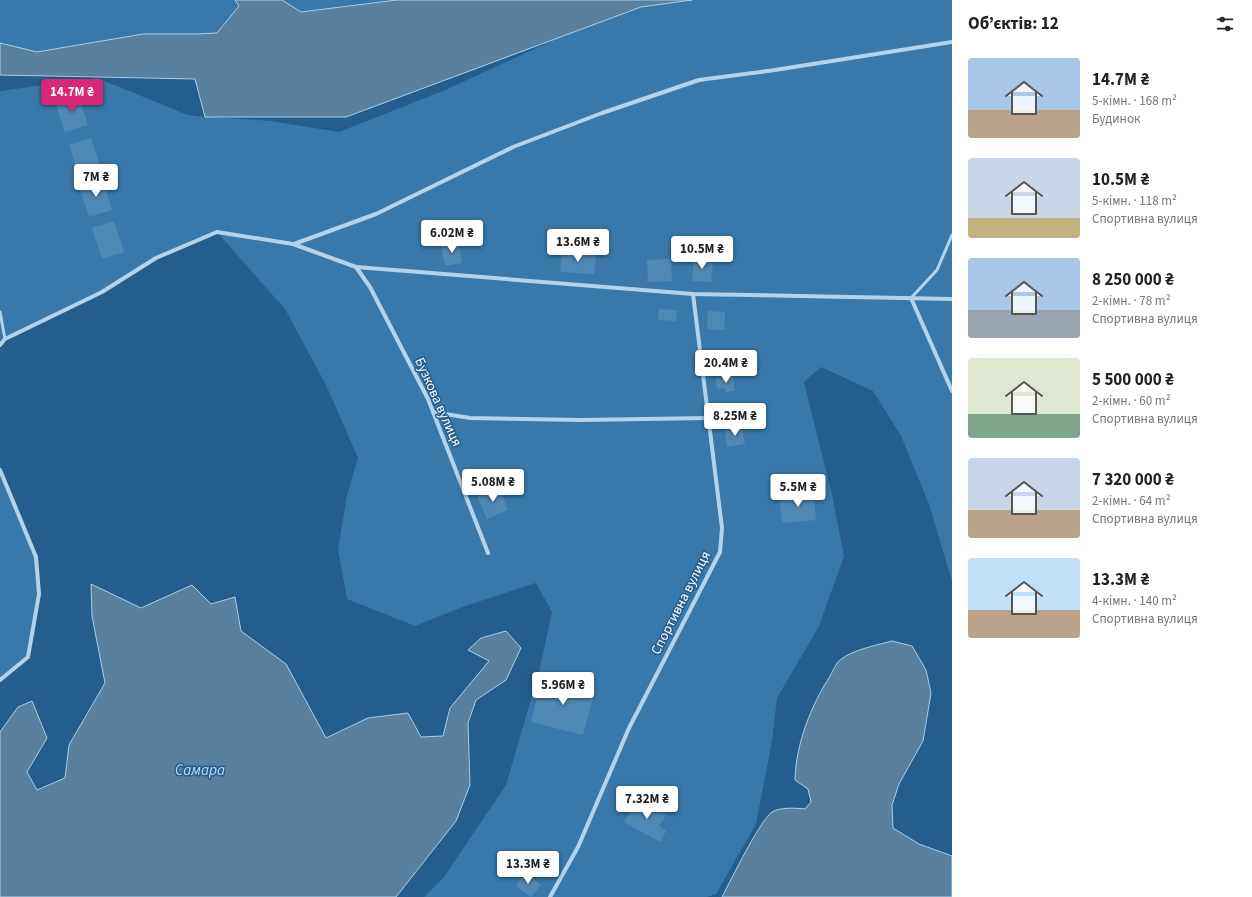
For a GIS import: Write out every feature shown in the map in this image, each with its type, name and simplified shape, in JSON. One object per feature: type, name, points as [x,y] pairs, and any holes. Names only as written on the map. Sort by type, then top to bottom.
[{"type":"street","points":[[293,244],[376,214],[513,147],[602,113],[699,80],[775,70],[952,42]]},
{"type":"street","points":[[0,345],[5,339],[102,292],[156,258],[217,232],[293,244],[356,267],[693,294],[952,299]]},
{"type":"street","name":"Бузкова вулиця","points":[[356,267],[370,287],[433,412],[488,553]]},
{"type":"street","name":"Спортивна вулиця","points":[[550,897],[578,847],[629,728],[720,552],[722,528],[693,294]]},
{"type":"street","points":[[911,298],[952,391]]},
{"type":"street","points":[[433,412],[478,419],[581,420],[708,418]]},
{"type":"street","points":[[0,470],[36,557],[39,594],[28,656],[0,680]]},
{"type":"lane","points":[[911,298],[936,270],[952,235]]},
{"type":"lane","points":[[0,312],[5,339]]},
{"type":"shaded area","points":[[0,0],[952,0],[952,581],[929,504],[901,436],[873,391],[821,367],[804,382],[832,495],[844,556],[819,626],[777,698],[772,741],[756,824],[716,894],[707,897],[424,897],[444,877],[506,785],[539,672],[552,612],[536,583],[465,606],[415,626],[347,599],[338,550],[347,495],[358,458],[326,385],[285,309],[217,232],[156,258],[102,292],[5,339],[0,345],[0,91],[97,78],[188,115],[205,117],[195,79],[0,75]],"holes":[[[586,28],[554,40],[443,91],[339,132],[271,121],[215,117],[346,117]]]},
{"type":"shaded area","points":[[0,470],[36,557],[39,594],[28,657],[0,680]]},
{"type":"water","points":[[235,0],[282,0],[301,12],[397,0],[692,0],[641,7],[346,117],[205,117],[195,79],[0,75],[0,43],[37,52],[143,34],[217,33],[239,6]]},
{"type":"water","name":"Самара","points":[[91,584],[141,608],[192,585],[211,604],[235,597],[241,631],[286,664],[326,738],[368,718],[408,713],[421,737],[443,736],[450,708],[489,661],[468,650],[481,638],[506,631],[521,648],[506,680],[476,700],[468,723],[470,785],[456,821],[396,897],[0,897],[0,732],[18,707],[32,701],[47,738],[27,772],[37,790],[65,778],[69,745],[105,683],[92,616]]},
{"type":"water","points":[[892,641],[912,646],[926,670],[931,693],[923,741],[899,784],[892,805],[893,828],[919,844],[952,856],[952,897],[722,897],[738,865],[766,818],[772,812],[779,809],[805,809],[811,802],[808,789],[795,780],[798,752],[811,712],[837,663],[851,653]]},
{"type":"building","points":[[78,94],[88,125],[65,132],[55,102]]},
{"type":"building","points":[[91,138],[101,169],[79,176],[69,145]]},
{"type":"building","points":[[102,179],[112,210],[89,217],[79,187]]},
{"type":"building","points":[[114,221],[124,252],[102,259],[92,228]]},
{"type":"building","points":[[458,242],[462,263],[445,266],[441,246]]},
{"type":"building","points":[[562,252],[596,255],[594,274],[560,272]]},
{"type":"building","points":[[694,258],[713,260],[711,282],[692,281]]},
{"type":"building","points":[[671,259],[672,281],[648,282],[647,260]]},
{"type":"building","points":[[659,309],[677,310],[676,321],[658,320]]},
{"type":"building","points":[[708,311],[725,312],[724,330],[707,329]]},
{"type":"building","points":[[733,376],[735,391],[725,392],[725,388],[717,389],[716,378]]},
{"type":"building","points":[[742,427],[745,444],[727,447],[725,430]]},
{"type":"building","points":[[499,487],[508,510],[487,519],[477,496]]},
{"type":"building","points":[[814,493],[816,520],[782,523],[779,496]]},
{"type":"building","points":[[542,677],[595,691],[583,735],[531,722]]},
{"type":"building","points":[[638,799],[666,815],[659,826],[666,831],[660,842],[624,822]]},
{"type":"building","points":[[525,873],[541,885],[531,897],[516,886]]}]
